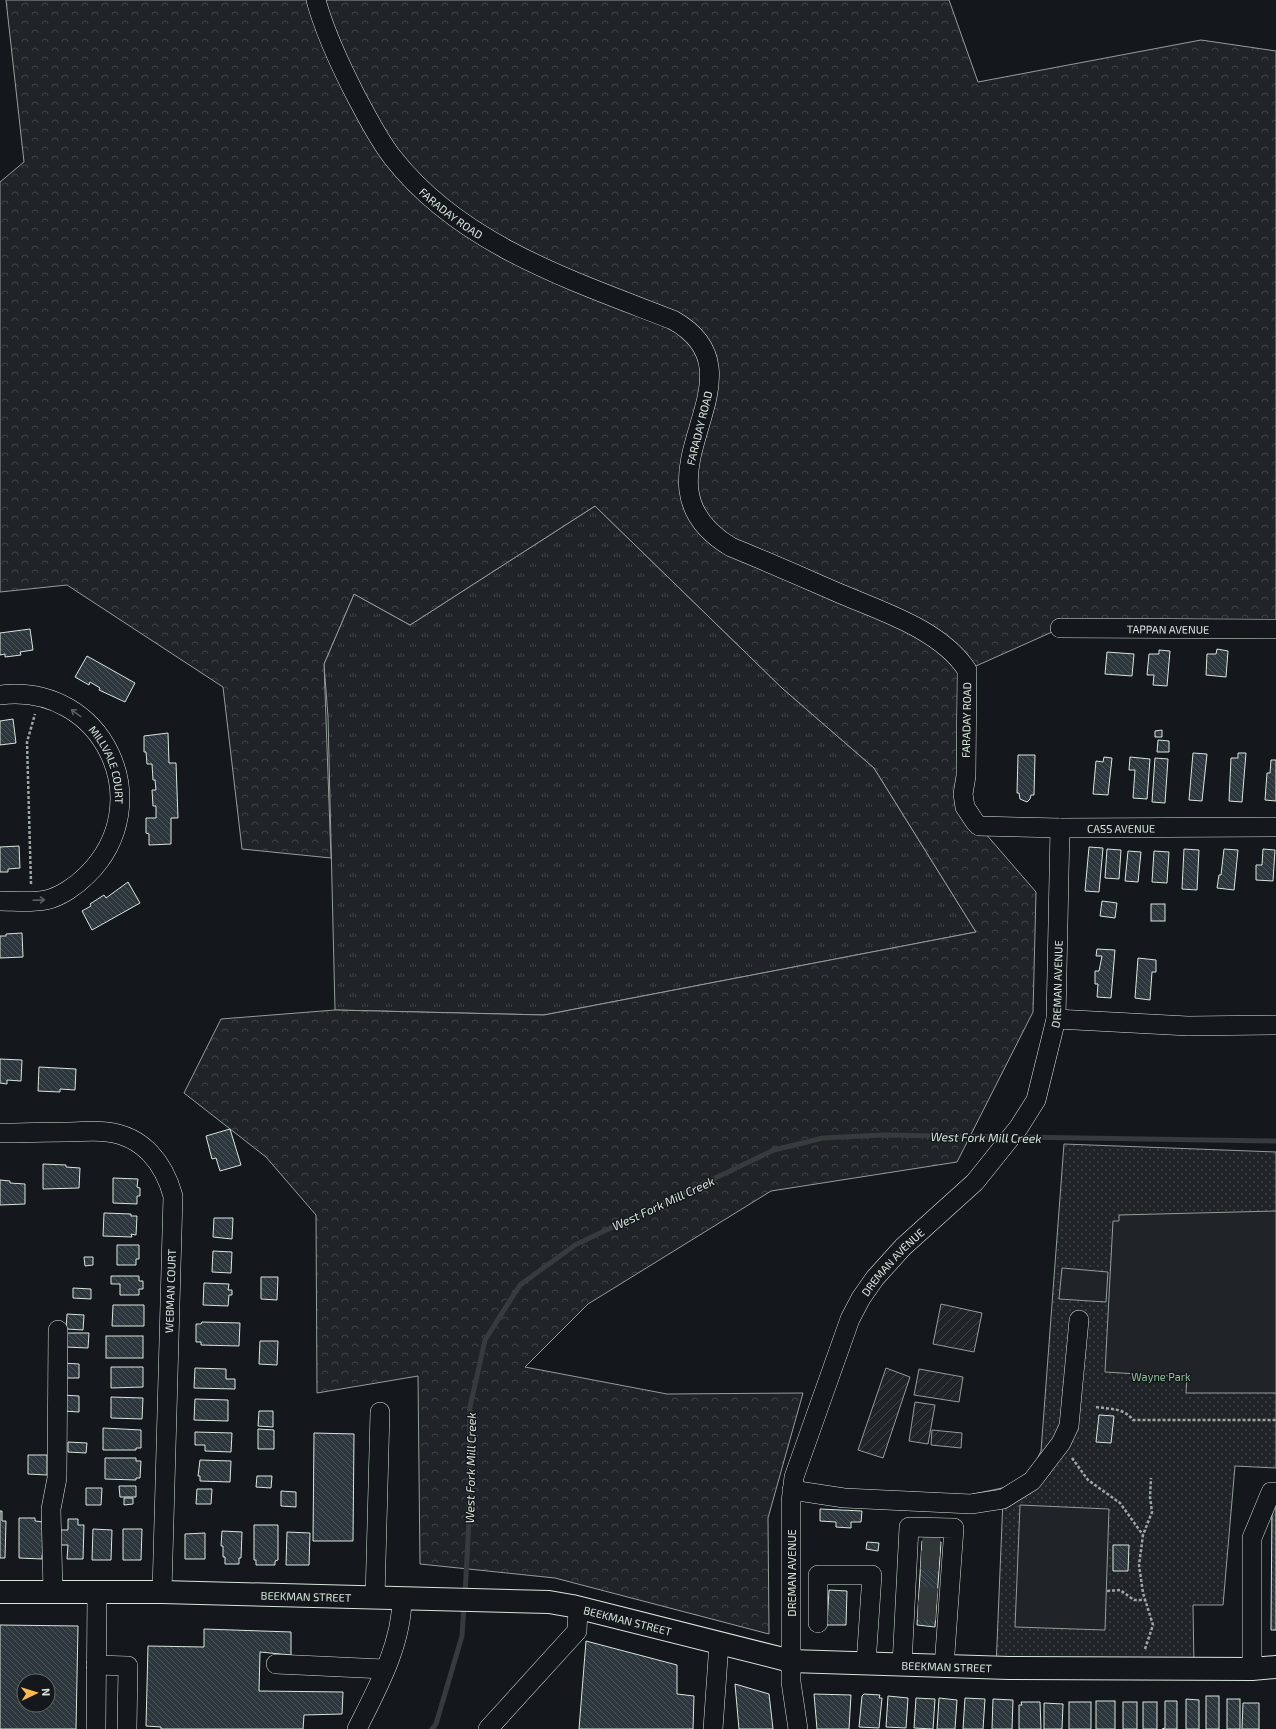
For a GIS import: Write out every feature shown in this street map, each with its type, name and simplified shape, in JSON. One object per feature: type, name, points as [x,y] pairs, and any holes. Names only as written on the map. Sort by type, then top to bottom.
[{"type":"main road","name":"BEEKMAN STREET","points":[[0,1592],[162,1592],[549,1602],[791,1661],[944,1666],[1252,1669],[1276,1667]]},
{"type":"main road","name":"BEEKMAN STREET","points":[[1252,1669],[1276,1678]]},
{"type":"street","name":"FARADAY ROAD","points":[[316,0],[330,40],[345,75],[379,137],[392,157],[413,181],[476,231],[516,255],[552,272],[673,320],[687,328],[698,340],[706,354],[710,370],[710,386],[688,468],[688,484],[691,500],[697,514],[706,528],[731,547],[912,625],[948,648],[959,658],[967,670],[966,776],[963,794],[965,807],[972,818]]},
{"type":"street","name":"TAPPAN AVENUE","points":[[1060,628],[1276,629]]},
{"type":"street","name":"MILLVALE COURT","points":[[0,695],[19,692],[50,698],[70,708],[83,718],[99,735],[111,755],[116,770],[120,793],[120,808],[112,839],[96,866],[80,882],[60,895],[45,900],[0,901]]},
{"type":"street","name":"CASS AVENUE","points":[[972,818],[979,826],[1060,828],[1276,827]]},
{"type":"street","name":"DREMAN AVENUE","points":[[798,1729],[791,1682],[791,1502],[794,1477],[850,1319],[861,1298],[875,1278],[903,1247],[975,1182],[1023,1122],[1036,1100],[1045,1069],[1056,1020],[1060,828]]},
{"type":"street","points":[[1056,1020],[1141,1024],[1276,1025]]},
{"type":"street","name":"WEBMAN COURT","points":[[0,1134],[102,1131],[125,1136],[139,1143],[152,1153],[162,1166],[169,1180],[173,1196],[162,1592]]},
{"type":"street","points":[[792,1490],[844,1498],[977,1503],[1003,1499],[1032,1481],[1061,1443],[1069,1426],[1079,1320]]},
{"type":"street","points":[[53,1592],[51,1509],[57,1478],[58,1330]]},
{"type":"street","points":[[375,1598],[380,1412]]},
{"type":"street","points":[[1252,1669],[1252,1538],[1271,1492],[1276,1492]]},
{"type":"street","points":[[902,1665],[927,1610],[930,1560],[927,1610],[944,1666]]},
{"type":"street","points":[[791,1574],[872,1575],[866,1664]]},
{"type":"street","points":[[818,1574],[818,1623]]},
{"type":"street","points":[[791,1624],[822,1623],[825,1620],[826,1587],[833,1584],[862,1585],[872,1591]]},
{"type":"street","points":[[96,1729],[97,1592]]},
{"type":"street","points":[[357,1729],[397,1639],[402,1617],[402,1598]]},
{"type":"street","points":[[488,1729],[577,1631],[578,1608]]},
{"type":"street","points":[[713,1729],[719,1643]]},
{"type":"street","points":[[276,1664],[384,1669]]},
{"type":"street","points":[[96,1665],[128,1666],[127,1729]]},
{"type":"path","points":[[32,900],[27,742],[40,696]]},
{"type":"path","points":[[1096,1407],[1120,1410],[1128,1413],[1133,1420],[1276,1420]]},
{"type":"path","points":[[1061,1443],[1088,1480],[1120,1503],[1143,1535]]},
{"type":"path","points":[[1145,1649],[1153,1625],[1139,1565],[1143,1535],[1152,1512],[1150,1497],[1151,1478]]},
{"type":"path","points":[[1107,1591],[1120,1590],[1134,1600],[1146,1600]]},
{"type":"green space","points":[[6,0],[949,0],[978,82],[1201,40],[1276,51],[1276,629],[1061,628],[967,670],[972,818],[1036,892],[1033,1012],[957,1162],[771,1191],[588,1304],[525,1367],[667,1394],[803,1393],[768,1518],[769,1634],[555,1578],[420,1564],[418,1376],[317,1393],[316,1215],[266,1157],[184,1093],[221,1019],[335,1010],[544,1015],[976,932],[874,768],[782,688],[595,506],[410,625],[354,594],[324,664],[331,858],[242,849],[223,687],[67,585],[0,592],[0,182],[24,162]]},
{"type":"green space","points":[[595,506],[782,688],[874,768],[976,932],[544,1015],[335,1010],[328,717],[324,664],[354,594],[410,625]]},
{"type":"green space","name":"Wayne Park","points":[[1064,1144],[1276,1152],[1276,1468],[1235,1466],[1223,1605],[1193,1605],[1194,1668],[996,1667],[1003,1499],[973,1494],[1012,1486],[1029,1476],[1041,1451]]},
{"type":"green space","points":[[1276,1211],[1276,1393],[1186,1393],[1187,1377],[1105,1372],[1113,1221],[1119,1221],[1119,1215]]},
{"type":"green space","points":[[1062,1268],[1108,1272],[1106,1302],[1059,1299]]},
{"type":"green space","points":[[941,1304],[982,1313],[974,1352],[933,1344]]},
{"type":"green space","points":[[886,1368],[910,1377],[883,1458],[858,1450]]},
{"type":"green space","points":[[919,1369],[963,1377],[959,1402],[914,1395]]},
{"type":"green space","points":[[915,1402],[935,1405],[928,1444],[909,1441]]},
{"type":"green space","points":[[932,1430],[962,1433],[961,1448],[931,1445]]},
{"type":"green space","points":[[1020,1505],[1109,1509],[1105,1630],[1015,1627]]},
{"type":"building","points":[[30,629],[33,650],[20,652],[21,655],[5,657],[5,654],[0,655],[0,633]]},
{"type":"building","points":[[1217,649],[1228,651],[1226,677],[1206,675],[1207,654],[1216,654]]},
{"type":"building","points":[[1159,650],[1170,651],[1167,686],[1153,685],[1154,675],[1147,675],[1149,654],[1159,654]]},
{"type":"building","points":[[1107,652],[1134,654],[1132,676],[1105,674]]},
{"type":"building","points":[[87,656],[135,683],[125,702],[99,690],[100,688],[90,682],[89,685],[75,677]]},
{"type":"building","points":[[13,719],[16,743],[0,745],[0,721]]},
{"type":"building","points":[[1162,730],[1162,737],[1155,737],[1155,731]]},
{"type":"building","points":[[168,733],[169,763],[176,763],[178,818],[171,818],[171,844],[149,845],[149,834],[146,833],[146,818],[156,818],[156,806],[153,806],[152,790],[156,790],[155,780],[153,780],[152,764],[147,764],[146,752],[144,752],[144,736]]},
{"type":"building","points":[[1158,740],[1169,741],[1169,752],[1157,752]]},
{"type":"building","points":[[1193,753],[1207,754],[1202,801],[1189,800]]},
{"type":"building","points":[[1238,753],[1246,753],[1242,802],[1229,801],[1231,758],[1238,758]]},
{"type":"building","points":[[1018,755],[1035,755],[1034,795],[1031,795],[1027,802],[1020,799],[1019,793],[1017,793]]},
{"type":"building","points":[[1104,757],[1112,758],[1108,795],[1093,794],[1096,761],[1103,762]]},
{"type":"building","points":[[1130,757],[1150,759],[1147,799],[1133,798],[1135,770],[1129,770]]},
{"type":"building","points":[[1155,758],[1168,759],[1165,803],[1152,802]]},
{"type":"building","points":[[1271,760],[1276,760],[1276,801],[1265,800],[1267,773],[1270,773]]},
{"type":"building","points":[[19,846],[20,868],[8,869],[8,872],[0,872],[0,847]]},
{"type":"building","points":[[1089,847],[1103,848],[1099,892],[1085,891]]},
{"type":"building","points":[[1107,849],[1121,850],[1119,879],[1105,878]]},
{"type":"building","points":[[1184,849],[1199,850],[1197,890],[1182,889]]},
{"type":"building","points":[[1224,849],[1238,850],[1234,890],[1217,888],[1219,875],[1221,875]]},
{"type":"building","points":[[1263,849],[1275,850],[1273,881],[1256,880],[1256,865],[1262,865]]},
{"type":"building","points":[[1128,851],[1141,852],[1138,882],[1125,881]]},
{"type":"building","points":[[1154,851],[1169,852],[1167,883],[1152,882]]},
{"type":"building","points":[[128,882],[140,903],[92,930],[82,911],[91,906],[90,904],[104,895],[106,898]]},
{"type":"building","points":[[1102,901],[1117,903],[1115,918],[1100,916]]},
{"type":"building","points":[[1151,904],[1165,904],[1165,921],[1151,921]]},
{"type":"building","points":[[22,933],[23,957],[0,958],[0,936]]},
{"type":"building","points":[[1097,949],[1115,950],[1111,998],[1097,997],[1098,984],[1095,984],[1095,971],[1099,971],[1102,956],[1096,956]]},
{"type":"building","points":[[1138,958],[1156,960],[1156,972],[1152,972],[1150,1000],[1135,998]]},
{"type":"building","points":[[0,1059],[22,1060],[21,1081],[7,1080],[7,1084],[0,1083]]},
{"type":"building","points":[[39,1067],[76,1069],[75,1090],[60,1089],[60,1092],[38,1091]]},
{"type":"building","points":[[230,1129],[241,1165],[220,1171],[216,1158],[212,1159],[206,1136]]},
{"type":"building","points":[[43,1164],[66,1165],[66,1167],[80,1168],[79,1188],[43,1189]]},
{"type":"building","points":[[113,1178],[138,1179],[137,1187],[140,1188],[140,1196],[137,1196],[137,1204],[113,1203]]},
{"type":"building","points":[[0,1180],[10,1181],[10,1183],[25,1184],[25,1204],[0,1205]]},
{"type":"building","points":[[104,1213],[131,1214],[131,1216],[137,1216],[136,1235],[131,1234],[132,1237],[103,1236]]},
{"type":"building","points":[[214,1218],[233,1218],[232,1239],[213,1237]]},
{"type":"building","points":[[117,1245],[139,1245],[139,1259],[136,1259],[136,1265],[117,1265]]},
{"type":"building","points":[[213,1251],[232,1252],[231,1273],[212,1272]]},
{"type":"building","points":[[84,1257],[93,1257],[93,1265],[85,1266]]},
{"type":"building","points":[[111,1276],[139,1276],[139,1281],[143,1281],[143,1289],[139,1289],[139,1295],[120,1295],[120,1284],[111,1284]]},
{"type":"building","points":[[261,1277],[278,1277],[277,1300],[261,1299]]},
{"type":"building","points":[[204,1283],[229,1284],[228,1290],[232,1290],[232,1295],[229,1295],[228,1306],[203,1305]]},
{"type":"building","points":[[73,1288],[91,1289],[91,1299],[73,1298]]},
{"type":"building","points":[[113,1305],[144,1305],[144,1326],[112,1326]]},
{"type":"building","points":[[67,1314],[84,1315],[83,1330],[66,1329]]},
{"type":"building","points":[[202,1322],[240,1323],[239,1346],[201,1345],[201,1342],[196,1342],[196,1324],[201,1324]]},
{"type":"building","points":[[66,1333],[89,1333],[88,1348],[65,1347]]},
{"type":"building","points":[[106,1336],[143,1336],[143,1358],[106,1358]]},
{"type":"building","points":[[260,1341],[278,1341],[277,1365],[259,1364]]},
{"type":"building","points":[[63,1363],[79,1364],[79,1378],[63,1378]]},
{"type":"building","points":[[111,1367],[143,1367],[143,1387],[111,1388]]},
{"type":"building","points":[[195,1368],[226,1369],[226,1379],[235,1379],[235,1389],[194,1388]]},
{"type":"building","points":[[63,1395],[79,1396],[79,1412],[63,1411]]},
{"type":"building","points":[[111,1397],[143,1398],[142,1419],[111,1418]]},
{"type":"building","points":[[195,1399],[228,1400],[228,1421],[194,1420]]},
{"type":"building","points":[[259,1411],[273,1411],[273,1427],[258,1426]]},
{"type":"building","points":[[1099,1415],[1114,1416],[1111,1443],[1096,1442]]},
{"type":"building","points":[[103,1428],[141,1430],[141,1448],[136,1448],[136,1450],[103,1450]]},
{"type":"building","points":[[258,1429],[274,1430],[274,1449],[258,1449]]},
{"type":"building","points":[[195,1432],[232,1433],[231,1452],[205,1451],[205,1445],[195,1445]]},
{"type":"building","points":[[314,1433],[354,1434],[353,1541],[313,1541]]},
{"type":"building","points":[[68,1442],[87,1443],[86,1453],[68,1452]]},
{"type":"building","points":[[28,1455],[47,1455],[47,1475],[28,1474]]},
{"type":"building","points":[[105,1458],[136,1458],[136,1461],[141,1461],[140,1478],[136,1478],[136,1480],[105,1479]]},
{"type":"building","points":[[200,1460],[231,1461],[230,1482],[200,1481],[200,1476],[198,1476]]},
{"type":"building","points":[[257,1476],[272,1476],[271,1488],[256,1487]]},
{"type":"building","points":[[119,1486],[136,1486],[136,1497],[120,1497]]},
{"type":"building","points":[[86,1488],[102,1488],[101,1505],[86,1505]]},
{"type":"building","points":[[197,1489],[212,1489],[211,1504],[196,1504]]},
{"type":"building","points":[[281,1491],[296,1492],[296,1507],[281,1506]]},
{"type":"building","points":[[124,1498],[133,1498],[133,1504],[124,1505]]},
{"type":"building","points":[[1272,1503],[1276,1503],[1276,1630],[1271,1630]]},
{"type":"building","points":[[820,1509],[862,1511],[861,1522],[851,1522],[851,1528],[836,1527],[836,1522],[820,1521]]},
{"type":"building","points":[[0,1511],[2,1511],[2,1521],[6,1521],[5,1558],[0,1558]]},
{"type":"building","points":[[19,1518],[35,1518],[35,1521],[44,1522],[44,1554],[42,1555],[42,1559],[19,1558]]},
{"type":"building","points":[[68,1519],[78,1519],[78,1525],[84,1525],[83,1559],[67,1559],[68,1545],[58,1545],[58,1530],[68,1530]]},
{"type":"building","points":[[254,1525],[278,1525],[278,1560],[275,1561],[275,1565],[256,1565],[256,1560],[254,1560]]},
{"type":"building","points":[[93,1529],[112,1530],[111,1560],[92,1560]]},
{"type":"building","points":[[123,1529],[142,1529],[141,1560],[123,1560]]},
{"type":"building","points":[[222,1531],[242,1532],[241,1558],[239,1558],[239,1564],[225,1564],[225,1557],[223,1557],[223,1546],[221,1546]]},
{"type":"building","points":[[287,1532],[310,1533],[309,1565],[286,1565]]},
{"type":"building","points":[[205,1533],[205,1559],[185,1559],[185,1534]]},
{"type":"building","points":[[922,1541],[941,1542],[935,1627],[917,1625]]},
{"type":"building","points":[[867,1542],[879,1543],[878,1551],[866,1549]]},
{"type":"building","points":[[1113,1545],[1129,1545],[1128,1571],[1113,1571]]},
{"type":"building","points":[[829,1590],[847,1591],[846,1625],[827,1625]]},
{"type":"building","points":[[0,1625],[78,1626],[76,1729],[0,1729]]},
{"type":"building","points":[[204,1629],[291,1632],[291,1655],[260,1652],[259,1691],[343,1692],[342,1714],[304,1715],[303,1729],[161,1729],[161,1727],[146,1726],[148,1646],[204,1647]]},
{"type":"building","points":[[586,1641],[677,1665],[677,1694],[694,1696],[693,1729],[579,1729]]},
{"type":"building","points":[[735,1684],[769,1694],[773,1729],[739,1729]]},
{"type":"building","points":[[814,1694],[851,1695],[849,1729],[817,1729]]},
{"type":"building","points":[[864,1694],[880,1695],[879,1698],[882,1698],[879,1728],[859,1727],[862,1696]]},
{"type":"building","points":[[888,1696],[908,1698],[906,1728],[886,1727]]},
{"type":"building","points":[[1206,1696],[1219,1696],[1219,1729],[1206,1729]]},
{"type":"building","points":[[916,1698],[935,1699],[933,1729],[914,1728]]},
{"type":"building","points":[[939,1698],[957,1700],[955,1729],[937,1729]]},
{"type":"building","points":[[965,1698],[985,1699],[983,1729],[963,1729]]},
{"type":"building","points":[[993,1699],[1013,1700],[1012,1729],[992,1729]]},
{"type":"building","points":[[1186,1699],[1199,1700],[1199,1729],[1186,1729]]},
{"type":"building","points":[[1227,1699],[1240,1699],[1240,1729],[1227,1729]]},
{"type":"building","points":[[1096,1701],[1115,1701],[1115,1729],[1096,1729]]},
{"type":"building","points":[[1165,1701],[1177,1701],[1177,1729],[1162,1729],[1165,1728]]},
{"type":"building","points":[[1021,1702],[1040,1702],[1041,1729],[1019,1729],[1019,1705],[1022,1705]]},
{"type":"building","points":[[1069,1702],[1091,1702],[1091,1729],[1069,1729]]},
{"type":"building","points":[[1123,1702],[1137,1702],[1137,1729],[1123,1729]]},
{"type":"building","points":[[1143,1702],[1157,1702],[1157,1729],[1143,1729]]},
{"type":"building","points":[[1044,1703],[1063,1704],[1062,1729],[1044,1729]]},
{"type":"building","points":[[1243,1703],[1259,1703],[1259,1729],[1242,1729]]},
{"type":"waterway","name":"West Fork Mill Creek","points":[[465,1594],[469,1520],[470,1407],[485,1340],[520,1285],[575,1245],[774,1150],[823,1138],[883,1135],[1005,1137]]},
{"type":"waterway","name":"West Fork Mill Creek","points":[[1017,1137],[1276,1141]]},
{"type":"waterway","name":"West Fork Mill Creek","points":[[432,1729],[436,1724],[462,1636],[464,1604]]},
{"type":"tunnel","points":[[922,1546],[940,1547]]},
{"type":"tunnel","points":[[921,1560],[939,1561]]},
{"type":"tunnel","points":[[919,1596],[937,1598]]},
{"type":"tunnel","points":[[918,1610],[936,1611]]}]
